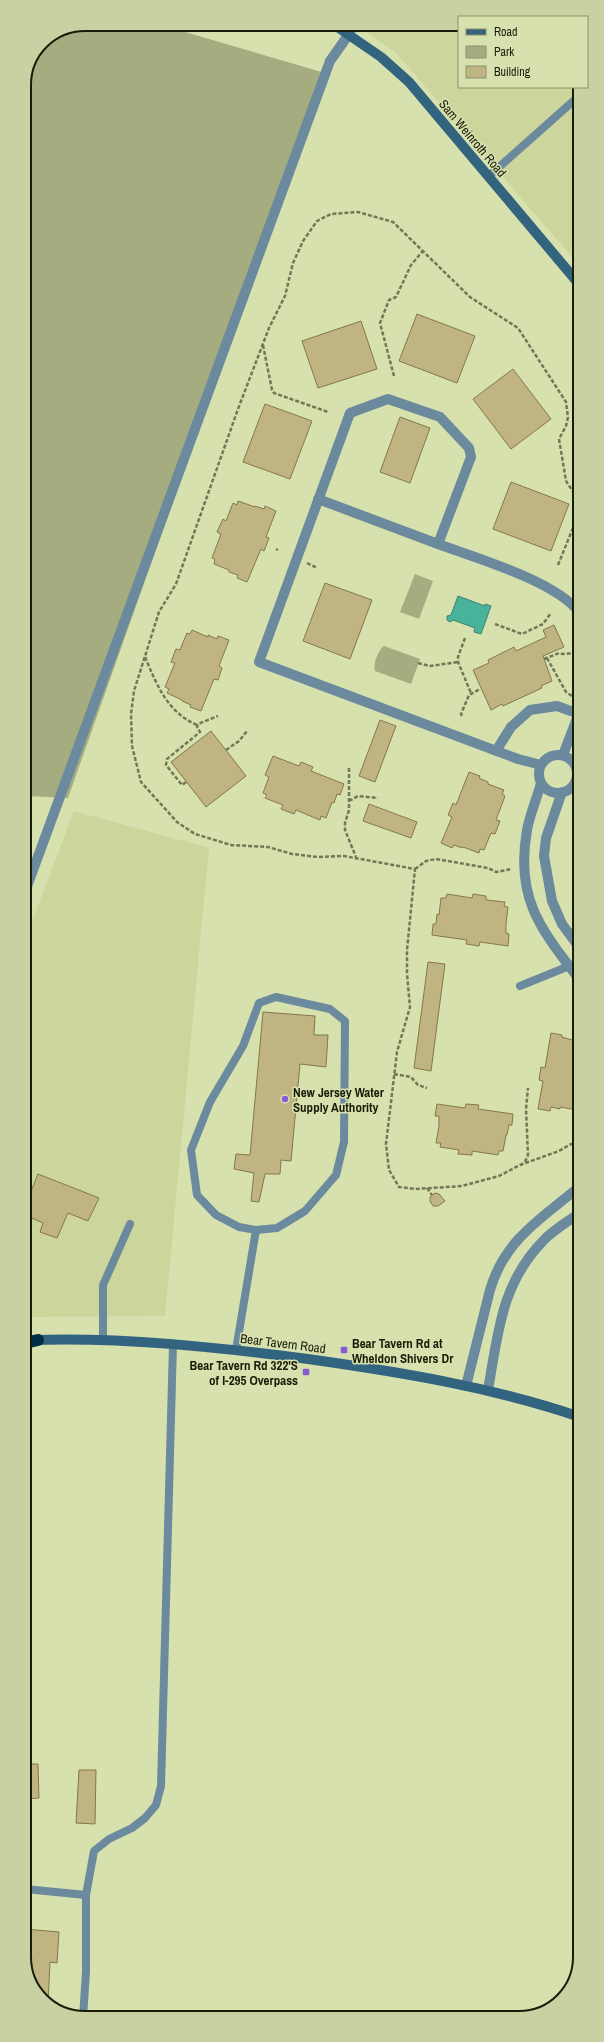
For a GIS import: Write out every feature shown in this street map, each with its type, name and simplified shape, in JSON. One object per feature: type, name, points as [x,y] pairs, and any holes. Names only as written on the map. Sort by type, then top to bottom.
[{"type":"highway","points":[[31,1339],[38,1340]]},
{"type":"highway","points":[[31,1342],[38,1340]]},
{"type":"street","name":"Sam Weinroth Road","points":[[344,31],[381,57],[409,82],[573,277]]},
{"type":"street","points":[[31,859],[330,61],[349,34]]},
{"type":"street","points":[[438,544],[471,457],[469,448],[440,417],[388,399],[350,413],[259,662],[496,751],[541,765]]},
{"type":"street","points":[[318,499],[551,588],[573,604]]},
{"type":"street","points":[[496,751],[511,727],[530,710],[557,706],[573,712]]},
{"type":"street","points":[[562,756],[573,729]]},
{"type":"street","points":[[573,762],[562,756],[550,757],[541,765],[539,771],[541,783],[528,827],[525,844],[524,868],[527,892],[536,917],[545,934],[573,970]]},
{"type":"street","points":[[541,783],[550,791],[562,792],[573,785]]},
{"type":"street","points":[[562,792],[546,838],[544,856],[552,901],[562,924],[573,939]]},
{"type":"street","points":[[466,1386],[494,1276],[507,1252],[523,1233],[573,1193]]},
{"type":"street","points":[[488,1390],[500,1325],[507,1297],[513,1284],[525,1263],[543,1240],[573,1218]]},
{"type":"street","name":"Bear Tavern Road","points":[[38,1340],[173,1344],[236,1350],[348,1365],[488,1390],[573,1415]]},
{"type":"lane","points":[[489,176],[573,101]]},
{"type":"lane","points":[[520,986],[573,965]]},
{"type":"lane","points":[[276,997],[330,1009],[345,1021],[344,1142],[336,1175],[305,1211],[277,1228],[256,1230],[239,1227],[216,1215],[197,1195],[191,1150],[210,1102],[243,1046],[259,1003],[276,997]]},
{"type":"lane","points":[[103,1341],[103,1285],[130,1224]]},
{"type":"lane","points":[[236,1350],[256,1230]]},
{"type":"lane","points":[[83,2011],[86,1972],[86,1895],[94,1851],[109,1839],[132,1828],[145,1818],[156,1805],[161,1786],[173,1344]]},
{"type":"lane","points":[[31,1890],[86,1895]]},
{"type":"path","points":[[513,869],[496,872],[488,868],[436,859],[426,861],[415,869],[344,856],[318,857],[292,854],[268,847],[223,844],[195,834],[177,822],[142,782],[135,762],[130,728],[134,691],[159,612],[176,584],[238,409],[263,344],[285,296],[297,252],[311,228],[323,217],[338,213],[358,212],[385,218],[403,231],[422,252],[470,297],[518,328],[566,402],[568,417],[566,426],[559,439],[566,481],[573,492]]},
{"type":"path","points":[[394,376],[380,323],[389,300],[396,297],[411,265],[422,252]]},
{"type":"path","points":[[263,344],[272,390],[274,393],[328,412]]},
{"type":"path","points":[[558,565],[573,529]]},
{"type":"path","points":[[305,562],[317,568]]},
{"type":"path","points":[[495,624],[522,634],[543,624],[551,613]]},
{"type":"path","points":[[465,638],[458,656],[458,662],[471,693]]},
{"type":"path","points":[[572,696],[566,692],[546,658],[559,653],[573,653]]},
{"type":"path","points":[[144,657],[156,684],[166,701],[177,713],[197,725],[200,732],[169,757],[166,762],[182,785],[186,782]]},
{"type":"path","points":[[418,664],[430,666],[458,662]]},
{"type":"path","points":[[462,716],[461,714],[471,693],[480,689]]},
{"type":"path","points":[[197,725],[218,716]]},
{"type":"path","points":[[226,750],[239,742],[246,731]]},
{"type":"path","points":[[349,768],[349,801],[345,830],[356,858]]},
{"type":"path","points":[[349,801],[358,796],[378,798]]},
{"type":"path","points":[[415,869],[407,950],[409,1014],[400,1039],[394,1074],[386,1144],[389,1170],[399,1187],[415,1189],[427,1187],[454,1187],[499,1176],[525,1163],[559,1151],[573,1144]]},
{"type":"path","points":[[394,1074],[412,1077],[418,1085],[427,1088]]},
{"type":"path","points":[[525,1163],[528,1155],[526,1109],[528,1088]]},
{"type":"path","points":[[528,1155],[536,1159]]},
{"type":"path","points":[[427,1187],[432,1195]]},
{"type":"shaded area","points":[[366,31],[458,31],[458,88],[573,88],[573,258],[397,54]]},
{"type":"shaded area","points":[[74,811],[209,848],[165,1316],[31,1317],[31,924]]},
{"type":"green space","points":[[85,31],[182,31],[325,73],[68,798],[31,796],[32,75],[35,64],[40,55],[55,40],[64,35]]},
{"type":"green space","points":[[415,574],[433,581],[419,619],[400,612]]},
{"type":"green space","points":[[384,646],[420,659],[411,684],[375,671],[376,657]]},
{"type":"water","points":[[458,596],[485,606],[485,604],[491,606],[481,634],[474,632],[475,628],[453,620],[450,622],[447,620],[447,616],[451,615]]},
{"type":"building","points":[[417,314],[475,336],[457,383],[399,361]]},
{"type":"building","points":[[361,321],[377,369],[318,388],[302,341]]},
{"type":"building","points":[[513,369],[551,419],[511,449],[473,399]]},
{"type":"building","points":[[265,404],[312,421],[290,479],[243,462]]},
{"type":"building","points":[[400,417],[430,428],[410,483],[380,472]]},
{"type":"building","points":[[511,482],[569,504],[551,551],[493,529]]},
{"type":"building","points":[[238,501],[264,509],[265,506],[276,511],[266,537],[269,538],[264,551],[261,549],[247,582],[237,578],[238,575],[229,572],[229,570],[214,564],[215,559],[212,558],[221,534],[217,532],[223,519],[226,521],[233,503],[237,505]]},
{"type":"building","points":[[325,583],[372,600],[350,659],[303,641]]},
{"type":"building","points":[[554,625],[564,647],[543,656],[552,681],[541,686],[542,688],[491,710],[473,670],[489,663],[488,660],[514,647],[516,651],[546,637],[543,630]]},
{"type":"building","points":[[192,630],[208,637],[208,635],[217,639],[218,636],[229,640],[219,666],[222,668],[218,680],[214,679],[201,711],[190,707],[191,705],[167,693],[169,689],[165,687],[175,663],[171,662],[176,649],[180,650],[187,633],[190,634]]},
{"type":"building","points":[[380,720],[396,726],[375,782],[359,776]]},
{"type":"building","points":[[211,731],[246,776],[206,807],[171,762]]},
{"type":"building","points":[[273,756],[299,766],[301,762],[313,767],[311,771],[344,784],[340,795],[337,794],[334,803],[332,802],[326,818],[321,816],[320,820],[296,810],[294,814],[281,809],[283,805],[265,798],[267,795],[263,793],[269,777],[265,775]]},
{"type":"building","points":[[469,772],[480,776],[479,778],[488,782],[488,784],[504,790],[502,794],[505,796],[496,820],[500,821],[495,834],[491,833],[484,850],[480,849],[479,853],[454,845],[452,848],[441,843],[452,817],[448,815],[453,803],[456,805]]},
{"type":"building","points":[[369,804],[417,822],[411,838],[363,821]]},
{"type":"building","points":[[447,894],[472,898],[473,894],[486,896],[486,900],[505,902],[504,906],[508,907],[506,933],[509,934],[508,946],[480,942],[479,946],[466,944],[467,940],[432,935],[433,924],[436,924],[437,914],[439,915],[441,898],[446,898]]},
{"type":"building","points":[[428,962],[445,964],[431,1071],[414,1068]]},
{"type":"building","points":[[263,1012],[315,1016],[314,1035],[328,1035],[326,1067],[300,1064],[291,1161],[281,1160],[280,1174],[265,1174],[259,1202],[251,1201],[254,1173],[234,1169],[236,1154],[250,1155]]},
{"type":"building","points":[[551,1033],[562,1035],[562,1037],[573,1040],[573,1109],[560,1107],[560,1109],[551,1107],[550,1111],[538,1109],[543,1081],[539,1080],[541,1067],[545,1068]]},
{"type":"building","points":[[437,1104],[465,1108],[466,1104],[479,1105],[478,1109],[513,1114],[512,1125],[509,1125],[503,1151],[499,1151],[498,1155],[472,1151],[472,1155],[458,1154],[459,1150],[440,1147],[441,1143],[436,1143],[439,1126],[439,1116],[435,1116]]},
{"type":"building","points":[[38,1174],[99,1198],[88,1221],[68,1213],[57,1238],[40,1232],[43,1223],[31,1218],[31,1191]]},
{"type":"building","points":[[435,1193],[439,1194],[445,1201],[438,1206],[433,1206],[430,1201],[430,1197]]},
{"type":"building","points":[[31,1764],[38,1764],[39,1798],[31,1799]]},
{"type":"building","points":[[79,1770],[96,1770],[95,1824],[76,1823]]},
{"type":"building","points":[[31,1930],[59,1932],[57,1963],[50,1962],[48,1997],[38,1984],[32,1967]]},
{"type":"place","name":"New Jersey Water Supply Authority","points":[[285,1099]]},
{"type":"place","name":"Bear Tavern Rd at Wheldon Shivers Dr","points":[[344,1350]]},
{"type":"place","name":"Bear Tavern Rd 322'S of I-295 Overpass","points":[[306,1372]]}]
